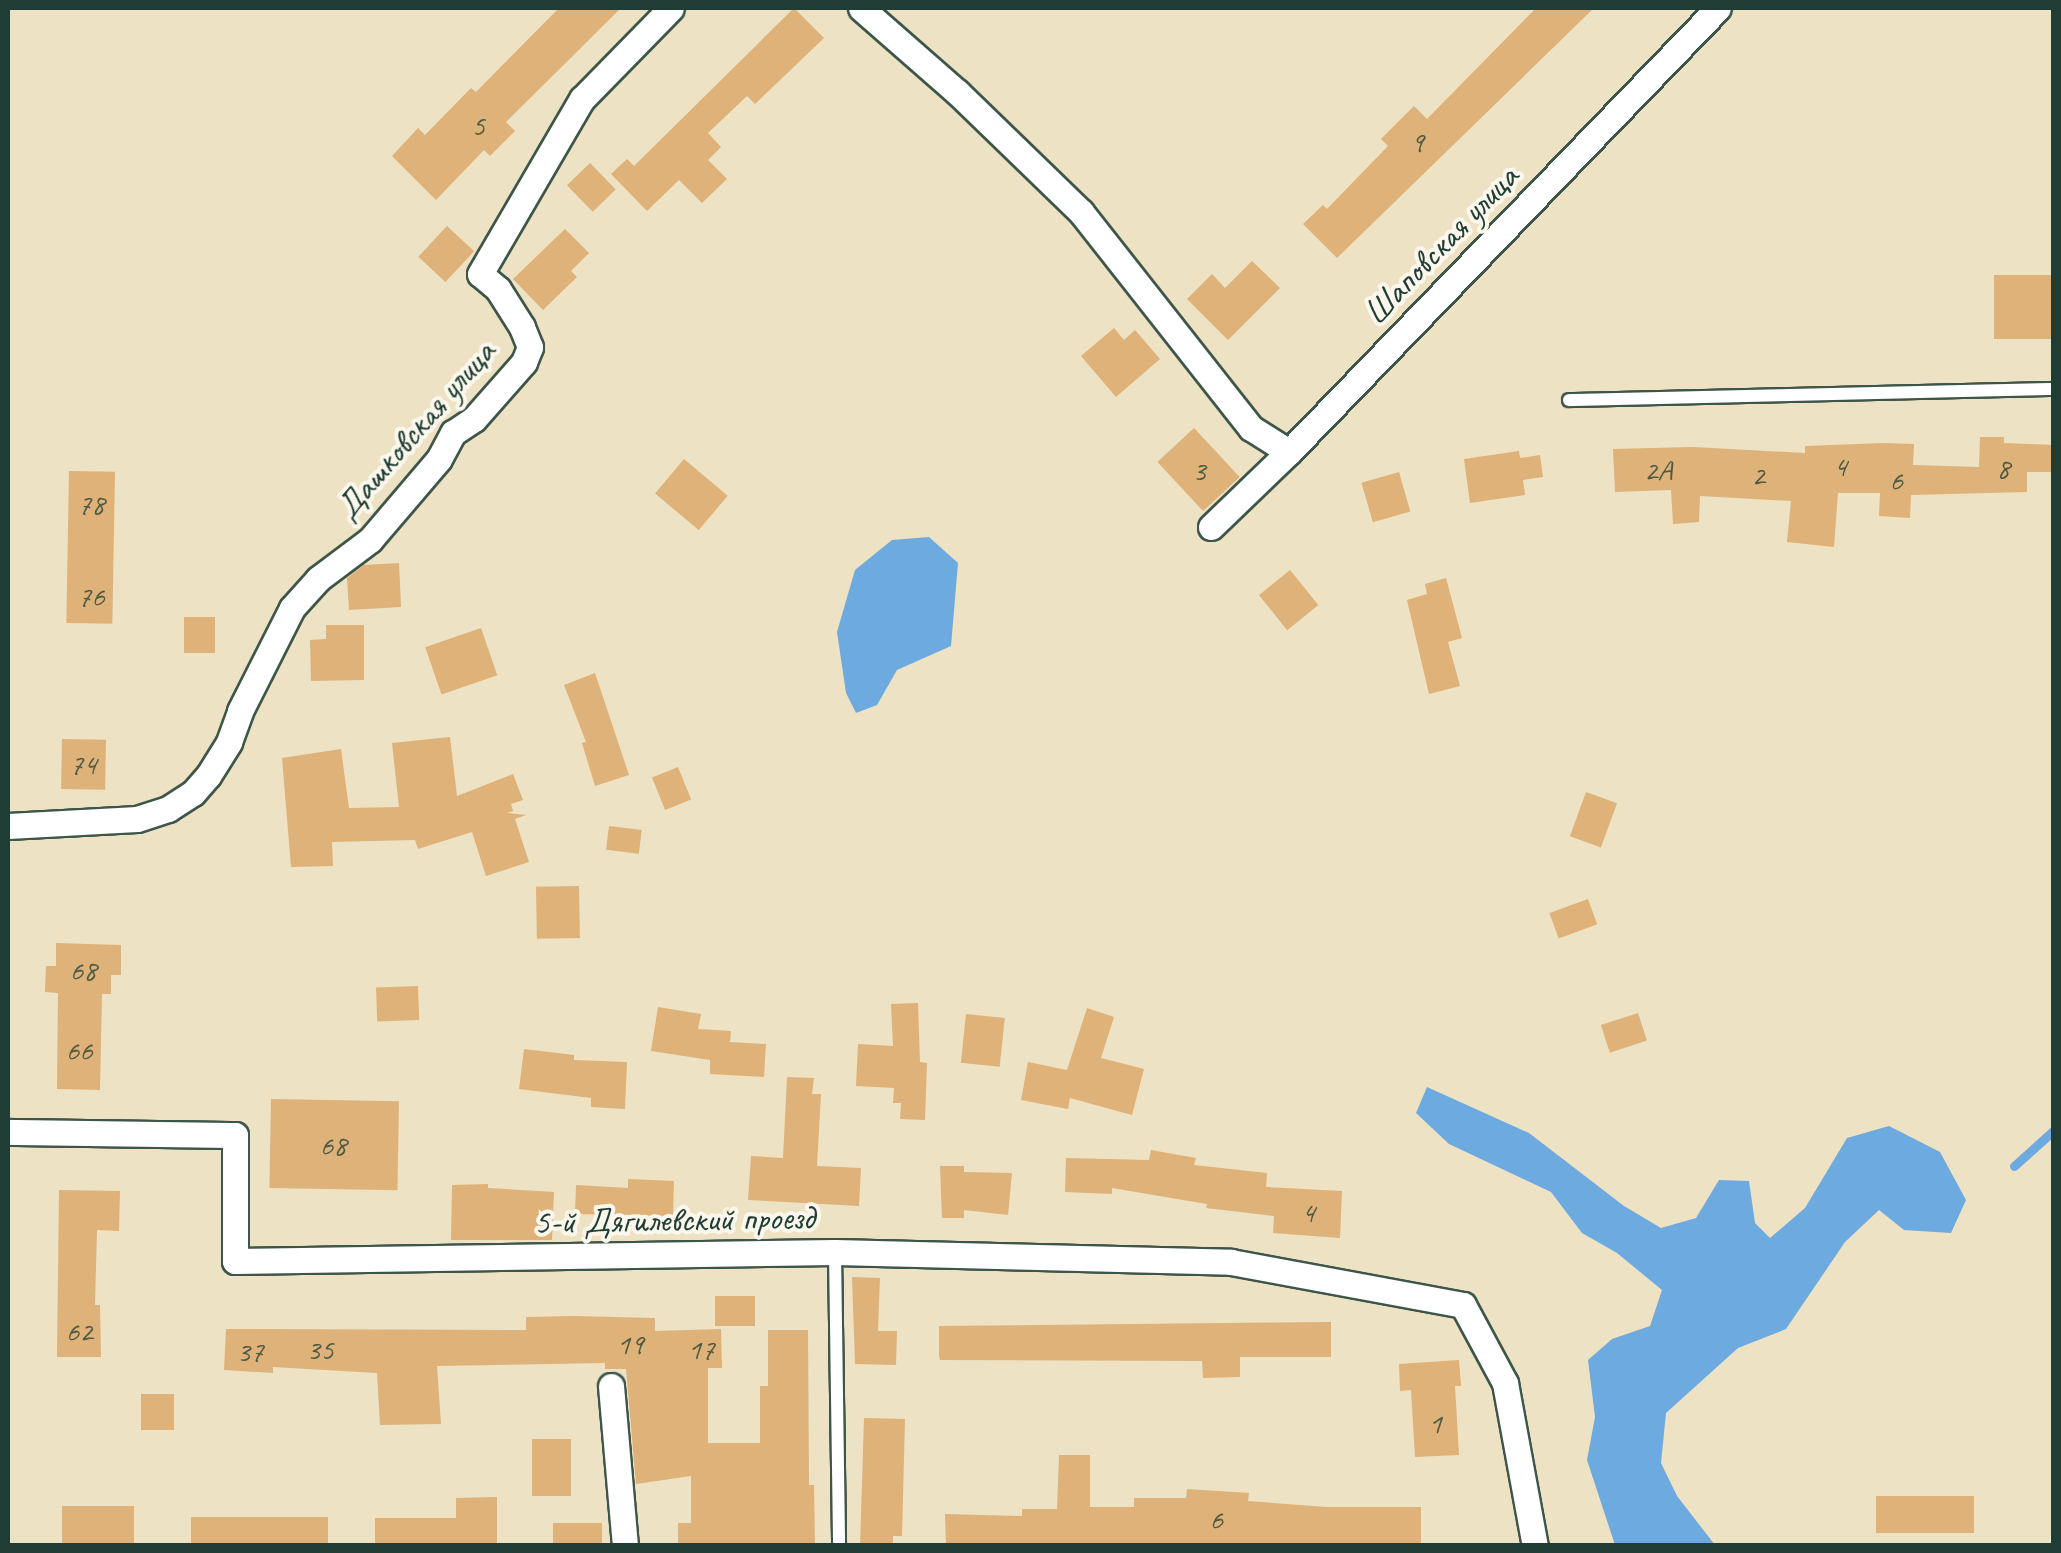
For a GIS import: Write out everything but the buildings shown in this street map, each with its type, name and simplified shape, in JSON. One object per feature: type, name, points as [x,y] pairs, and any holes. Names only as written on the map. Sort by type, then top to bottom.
[{"type":"street","name":"Дашковская улица","points":[[8,826],[138,818],[168,809],[193,793],[208,776],[229,742],[292,608],[318,579],[370,540],[439,459],[452,433],[474,418],[524,362],[530,347],[522,326],[498,289],[480,274],[582,100],[672,8]]},
{"type":"street","points":[[861,8],[957,92],[1081,212],[1251,428],[1289,452]]},
{"type":"street","name":"Шаповская улица","points":[[1210,526],[1289,452],[1718,8]]},
{"type":"street","name":"5-й Дягилевский проезд","points":[[8,1132],[234,1135],[236,1261],[834,1252],[1232,1262],[1464,1305],[1505,1384],[1535,1546]]},
{"type":"street","points":[[611,1386],[618,1511],[625,1546]]},
{"type":"lane","points":[[1569,400],[2054,389]]},
{"type":"lane","points":[[834,1252],[839,1546]]},
{"type":"water","points":[[929,537],[958,563],[951,646],[897,670],[877,705],[856,713],[846,693],[837,632],[855,570],[892,540]]},
{"type":"water","points":[[1427,1087],[1529,1133],[1624,1206],[1661,1228],[1696,1218],[1719,1180],[1749,1181],[1755,1223],[1770,1238],[1805,1208],[1847,1138],[1889,1126],[1940,1152],[1966,1200],[1951,1233],[1904,1230],[1879,1210],[1845,1242],[1786,1329],[1738,1348],[1666,1413],[1661,1463],[1677,1496],[1715,1545],[1615,1545],[1587,1460],[1595,1417],[1588,1360],[1612,1339],[1650,1326],[1662,1290],[1617,1253],[1582,1233],[1551,1192],[1449,1144],[1416,1113]]},
{"type":"waterway","points":[[2014,1166],[2054,1130]]}]
